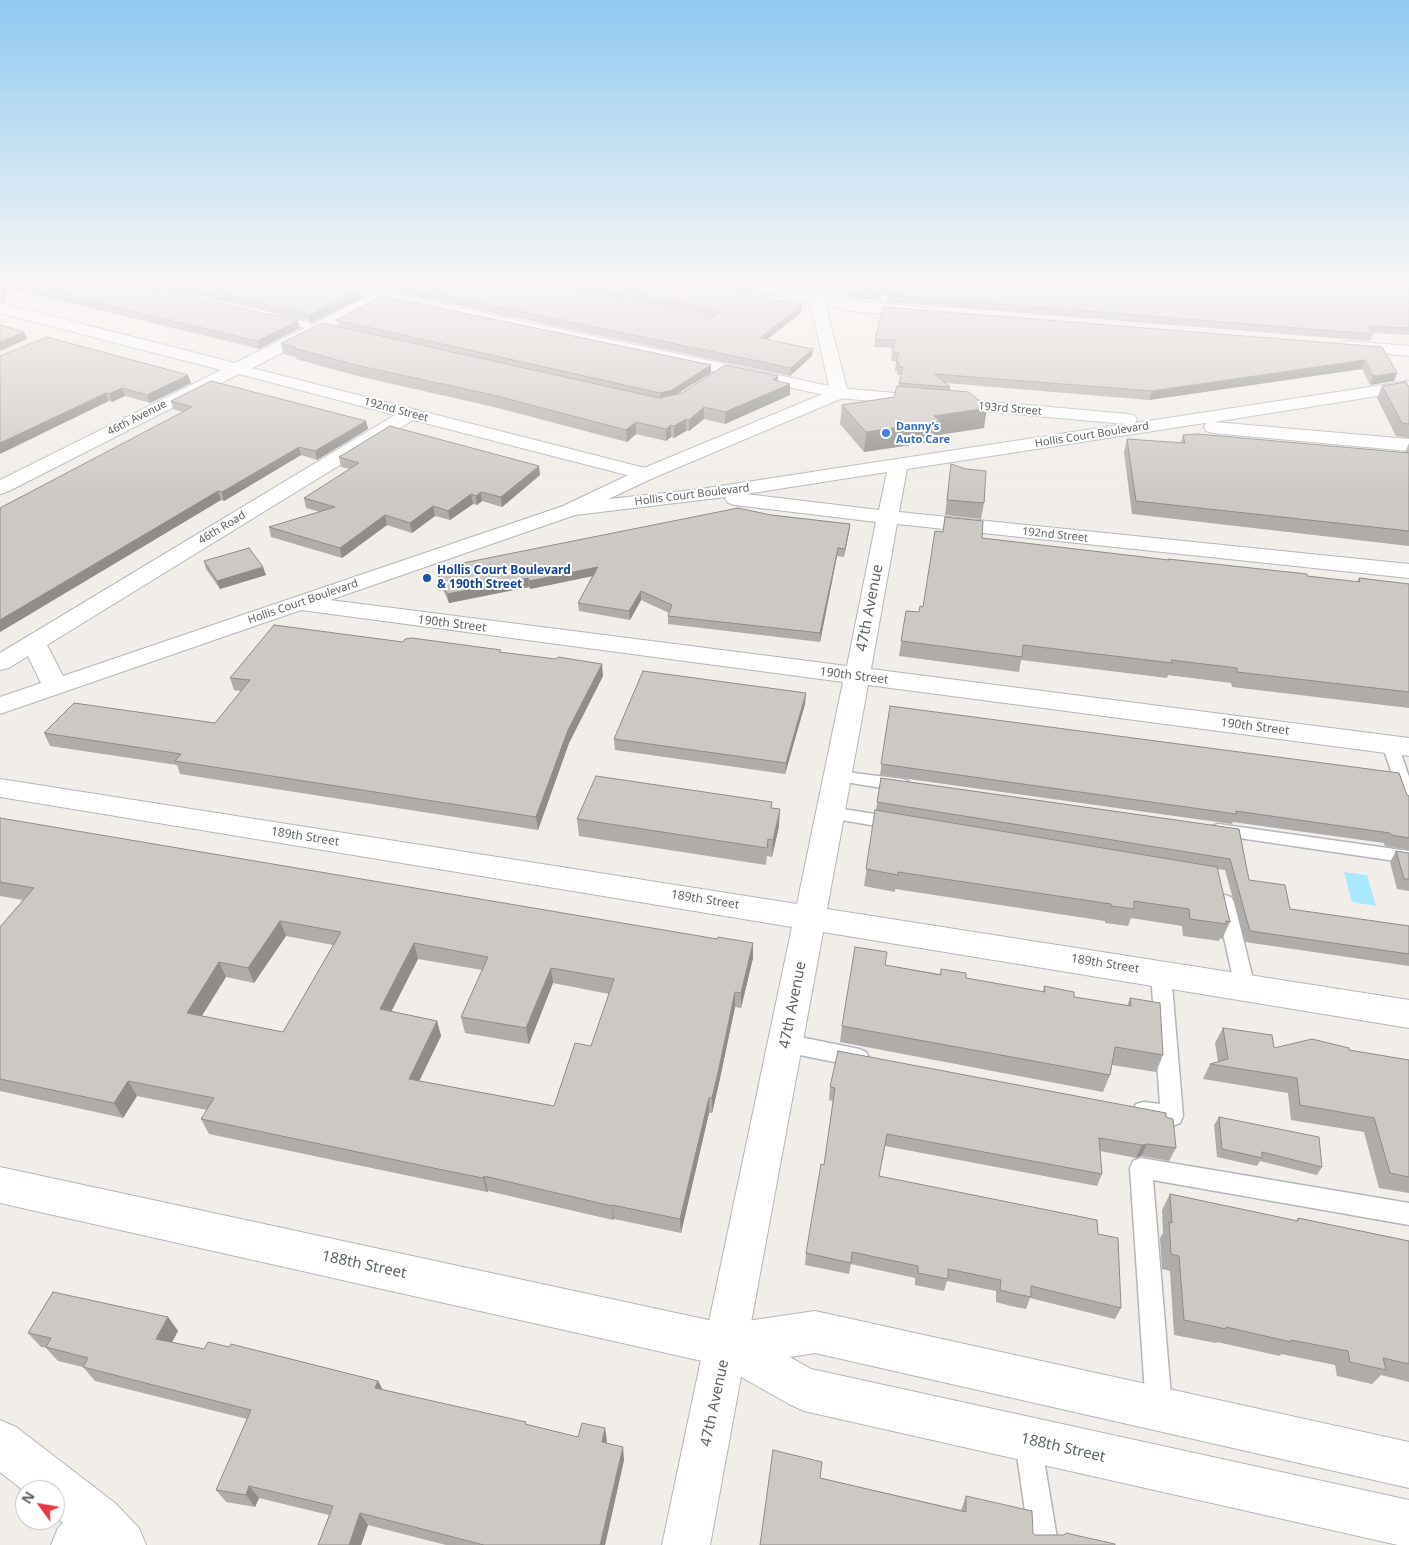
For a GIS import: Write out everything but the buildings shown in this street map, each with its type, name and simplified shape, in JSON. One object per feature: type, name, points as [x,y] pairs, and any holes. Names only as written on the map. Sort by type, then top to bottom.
[{"type":"street","name":"192nd Street","points":[[185,355],[646,474]]},
{"type":"street","name":"46th Avenue","points":[[0,478],[59,453],[255,355]]},
{"type":"street","name":"193rd Street","points":[[666,355],[839,393],[1409,444]]},
{"type":"street","points":[[572,509],[646,474],[839,393],[830,355]]},
{"type":"street","name":"Hollis Court Boulevard","points":[[0,706],[572,509],[701,495],[1409,386]]},
{"type":"street","points":[[988,407],[1007,413],[1018,420],[1023,428],[1019,446]]},
{"type":"street","name":"46th Road","points":[[0,663],[410,414]]},
{"type":"street","name":"46th Avenue","points":[[0,488],[59,453]]},
{"type":"street","name":"47th Avenue","points":[[686,1545],[728,1345],[898,465]]},
{"type":"street","name":"192nd Street","points":[[701,495],[887,517],[1409,571]]},
{"type":"street","name":"190th Street","points":[[298,604],[1400,746]]},
{"type":"street","points":[[34,642],[56,687]]},
{"type":"street","name":"189th Street","points":[[0,788],[810,916],[1409,1014]]},
{"type":"street","name":"188th Street","points":[[1,1186],[728,1345],[804,1389],[1409,1524]]},
{"type":"street","name":"188th Street","points":[[728,1345],[815,1332],[1409,1465]]},
{"type":"street","points":[[0,1443],[98,1537]]},
{"type":"lane","points":[[712,379],[727,369]]},
{"type":"lane","points":[[1400,746],[1409,801]]},
{"type":"lane","points":[[838,776],[919,787]]},
{"type":"lane","points":[[830,813],[911,826]]},
{"type":"lane","points":[[1203,828],[1409,857]]},
{"type":"lane","points":[[1221,886],[1245,987]]},
{"type":"lane","points":[[1123,1107],[1172,1116],[1161,973]]},
{"type":"lane","points":[[785,1043],[879,1061]]},
{"type":"lane","points":[[1160,1409],[1141,1168],[1409,1214]]},
{"type":"lane","points":[[1028,1440],[1043,1538],[1042,1545]]},
{"type":"water","points":[[1344,872],[1367,875],[1376,906],[1352,902]]},
{"type":"place","name":"Danny’s Auto Care","points":[[886,433]]},
{"type":"place","name":"Hollis Court Boulevard & 190th Street","points":[[427,578]]}]
